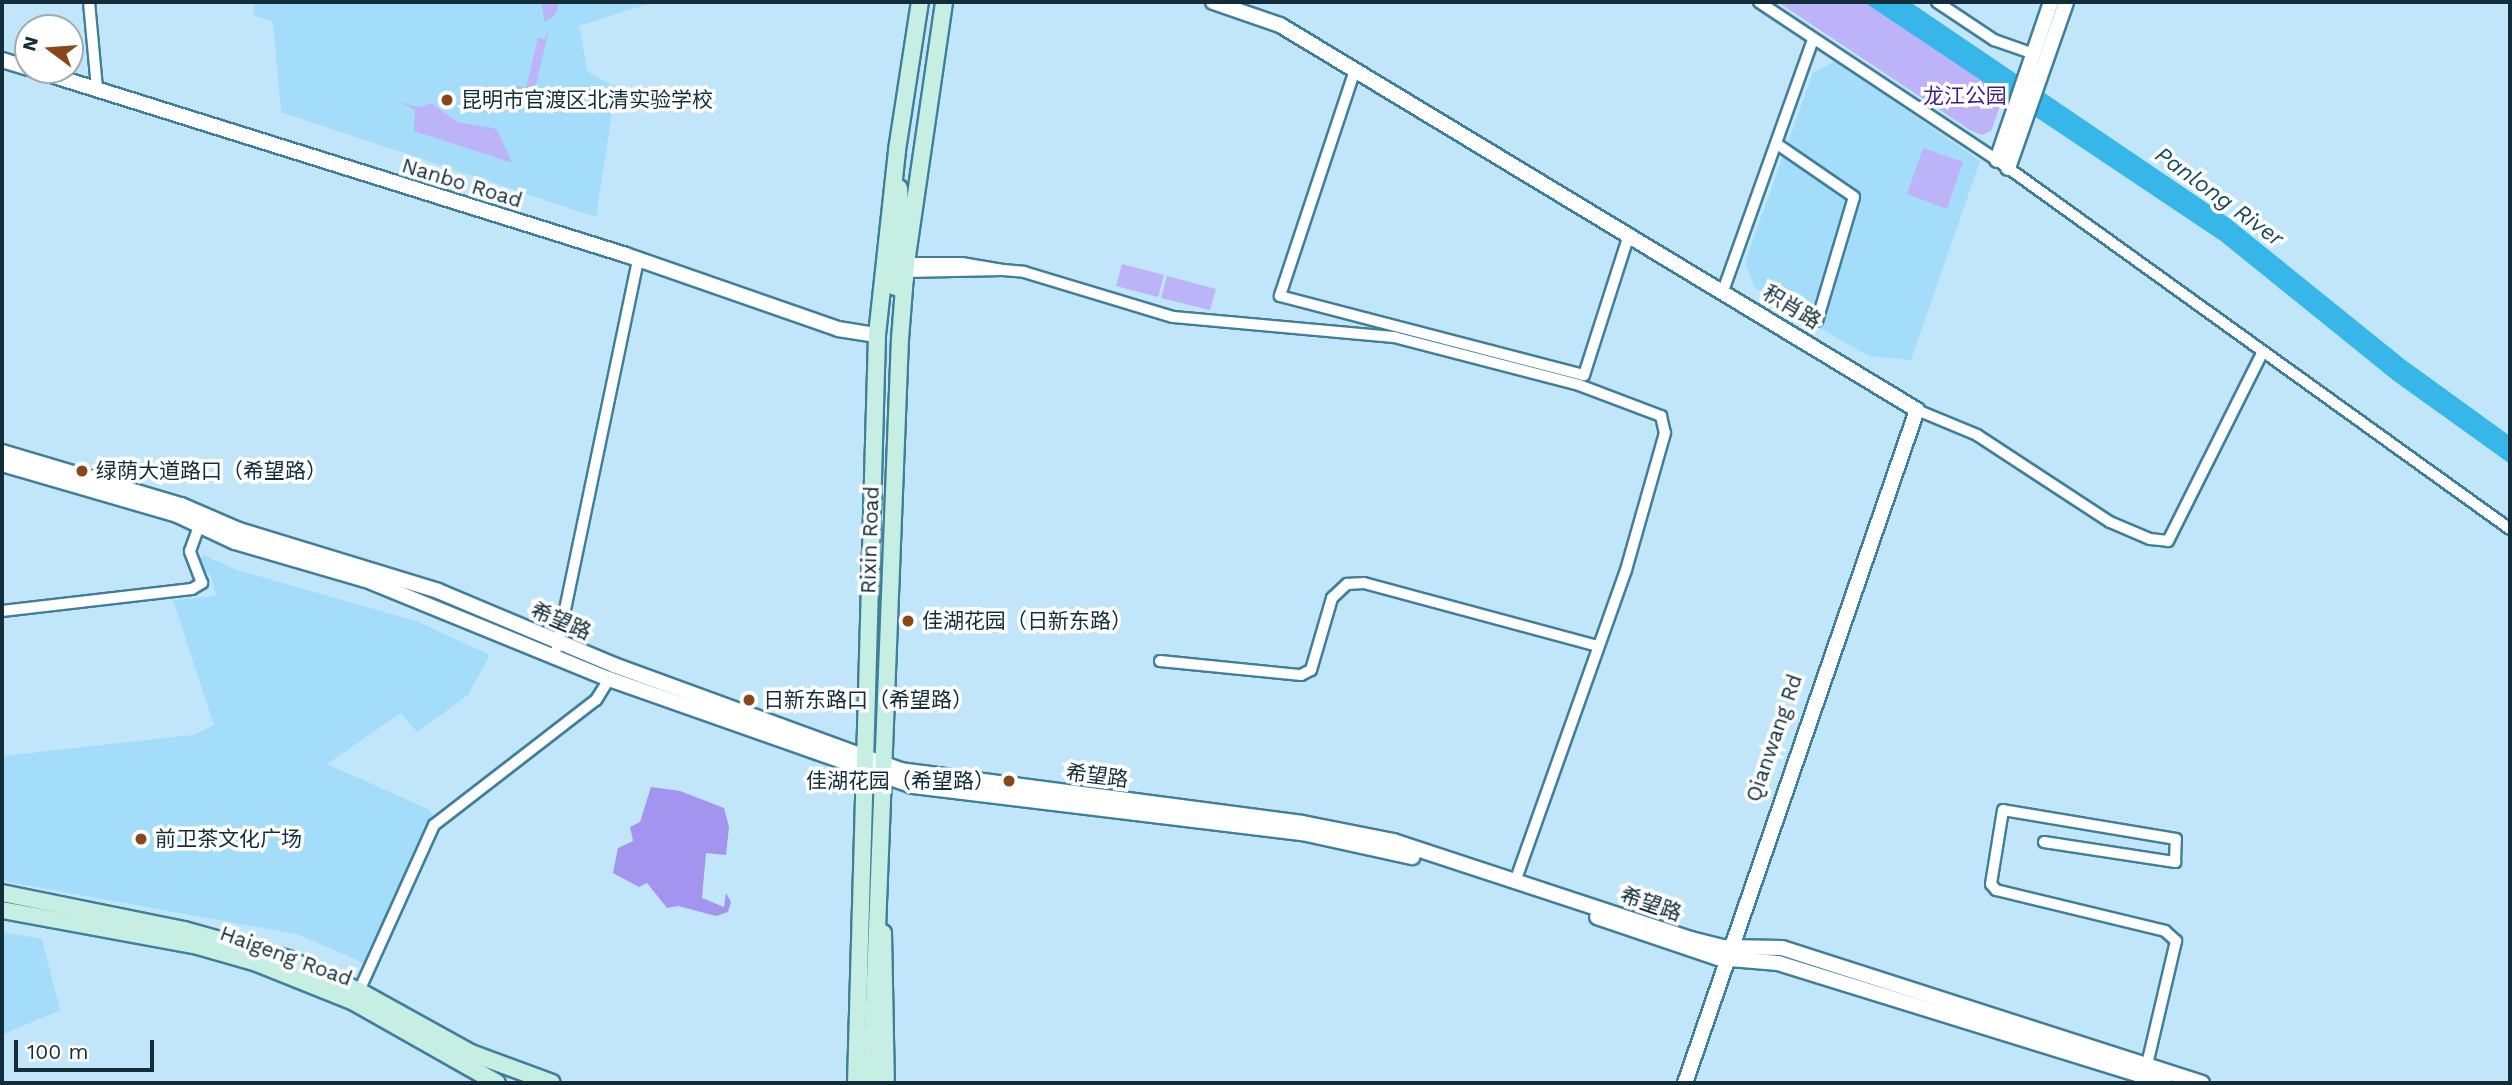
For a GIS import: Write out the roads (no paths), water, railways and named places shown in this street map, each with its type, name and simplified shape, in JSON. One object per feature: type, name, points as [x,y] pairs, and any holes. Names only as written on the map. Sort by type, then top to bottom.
[{"type":"main road","name":"Rixin Road","points":[[856,1083],[877,335],[897,150],[920,2]]},
{"type":"main road","name":"Rixin Road","points":[[871,1083],[877,874],[906,271],[944,2]]},
{"type":"main road","points":[[897,150],[901,218],[893,286],[899,288],[906,271]]},
{"type":"main road","points":[[877,874],[887,969],[886,1083]]},
{"type":"main road","name":"Rixin Road","points":[[845,1083],[862,889]]},
{"type":"main road","name":"Haigeng Road","points":[[2,893],[246,945],[359,991],[474,1059],[495,1083]]},
{"type":"main road","name":"Haigeng Road","points":[[2,910],[198,946],[257,963],[354,1002],[530,1083]]},
{"type":"main road","points":[[474,1059],[552,1083]]},
{"type":"street","points":[[89,2],[97,89]]},
{"type":"street","name":"积肖路","points":[[1213,2],[1280,25],[1914,408],[1977,435],[2110,522],[2150,539],[2168,541],[2262,354]]},
{"type":"street","points":[[1759,2],[2002,164],[2262,354],[2510,529]]},
{"type":"street","points":[[1937,2],[1994,40],[2033,57]]},
{"type":"street","points":[[2002,164],[2006,134],[2051,2]]},
{"type":"street","points":[[2002,164],[2019,142],[2066,2]]},
{"type":"street","points":[[1723,291],[1813,39]]},
{"type":"street","points":[[1355,70],[1280,296],[1584,376],[1629,235]]},
{"type":"street","name":"Nanbo Road","points":[[80,84],[638,260],[838,329],[877,335]]},
{"type":"street","points":[[1777,144],[1854,197],[1817,321]]},
{"type":"street","points":[[556,650],[638,260]]},
{"type":"street","points":[[906,271],[1024,272],[1173,317],[1394,337],[1578,385],[1657,412],[1665,433],[1598,646],[1516,879]]},
{"type":"street","name":"Qianwang Rd","points":[[1675,1083],[1725,953],[1914,408]]},
{"type":"street","name":"希望路","points":[[2,452],[201,520]]},
{"type":"street","name":"希望路","points":[[2,464],[177,515],[239,530],[438,591],[610,679],[866,763]]},
{"type":"street","points":[[2,611],[192,589],[202,583],[190,551],[201,520]]},
{"type":"street","points":[[1160,662],[1301,674],[1311,670],[1332,598],[1347,584],[1364,583],[1598,646]]},
{"type":"street","name":"希望路","points":[[556,650],[931,789],[1361,843],[1725,953],[1782,948],[2162,1078],[2202,1083]]},
{"type":"street","points":[[359,991],[434,825],[596,700],[610,679]]},
{"type":"street","name":"希望路","points":[[882,770],[1361,833],[1516,879],[1725,953]]},
{"type":"street","points":[[2044,842],[2175,862],[2176,839],[2003,810],[1991,884],[1996,890],[2165,931],[2176,942],[2147,1065]]},
{"type":"street","name":"Qianwang Rd","points":[[1685,1083],[1725,953]]},
{"type":"street","name":"希望路","points":[[2078,1050],[2147,1065],[2162,1078]]},
{"type":"street","points":[[474,1059],[475,1083]]},
{"type":"water","points":[[1864,2],[1910,2],[2229,218],[2405,360],[2510,436],[2510,464],[2393,380],[2221,241]]},
{"type":"place","name":"昆明市官渡区北清实验学校","points":[[447,100]]},
{"type":"place","name":"绿荫大道路口（希望路）","points":[[82,471]]},
{"type":"place","name":"佳湖花园（日新东路）","points":[[908,621]]},
{"type":"place","name":"日新东路口（希望路）","points":[[749,700]]},
{"type":"place","name":"佳湖花园（希望路）","points":[[1009,781]]},
{"type":"place","name":"前卫茶文化广场","points":[[141,839]]},
{"type":"park label","name":"龙江公园","points":[[1965,96]]},
{"type":"water label","name":"Panlong River","points":[[2219,197]]}]
